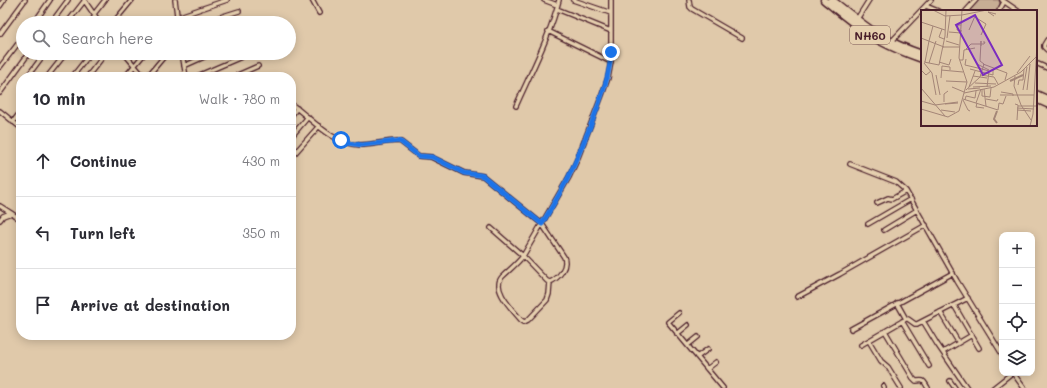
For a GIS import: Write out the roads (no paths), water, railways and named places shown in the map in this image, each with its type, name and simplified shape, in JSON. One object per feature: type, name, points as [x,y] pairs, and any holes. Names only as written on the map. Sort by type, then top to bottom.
[{"type":"highway","name":"NH60","points":[[824,0],[858,27],[882,42],[921,59]]},
{"type":"highway","name":"NH60","points":[[832,0],[879,35],[921,54]]},
{"type":"highway","points":[[1037,94],[1047,99]]},
{"type":"highway","points":[[1037,99],[1047,104]]},
{"type":"street","points":[[0,6],[4,0]]},
{"type":"street","points":[[0,34],[25,0]]},
{"type":"street","points":[[39,16],[50,0]]},
{"type":"street","points":[[56,16],[68,0]]},
{"type":"street","points":[[73,16],[84,0],[95,15],[105,0]]},
{"type":"street","points":[[119,16],[132,0]]},
{"type":"street","points":[[175,0],[177,16],[227,0]]},
{"type":"street","points":[[312,0],[319,13]]},
{"type":"street","points":[[544,0],[611,31]]},
{"type":"street","points":[[516,106],[548,31],[559,0]]},
{"type":"street","points":[[573,0],[611,13]]},
{"type":"street","points":[[550,282],[547,300],[528,320],[524,322],[500,292],[499,283],[502,277],[523,256],[560,194],[576,160],[602,95],[608,78],[611,62],[611,0]]},
{"type":"street","points":[[690,0],[690,7],[692,9],[742,38]]},
{"type":"street","points":[[856,19],[869,0]]},
{"type":"street","points":[[922,10],[931,0]]},
{"type":"street","points":[[967,10],[976,0]]},
{"type":"street","points":[[1003,1],[1016,10]]},
{"type":"street","points":[[926,6],[936,10]]},
{"type":"street","points":[[223,16],[239,11]]},
{"type":"street","points":[[892,42],[921,11]]},
{"type":"street","points":[[548,31],[611,62]]},
{"type":"street","points":[[1047,40],[1044,45],[1047,50]]},
{"type":"street","points":[[0,67],[16,46]]},
{"type":"street","points":[[0,93],[24,60]]},
{"type":"street","points":[[31,72],[40,60]]},
{"type":"street","points":[[51,72],[60,60]]},
{"type":"street","points":[[76,72],[85,60]]},
{"type":"street","points":[[91,72],[100,60]]},
{"type":"street","points":[[130,60],[140,72]]},
{"type":"street","points":[[129,72],[139,60]]},
{"type":"street","points":[[152,72],[161,60]]},
{"type":"street","points":[[183,60],[185,72]]},
{"type":"street","points":[[184,66],[197,60]]},
{"type":"street","points":[[207,72],[234,60]]},
{"type":"street","points":[[1038,64],[1047,68]]},
{"type":"street","points":[[245,72],[258,66]]},
{"type":"street","points":[[297,108],[334,137],[348,143],[362,145],[398,141],[419,156],[432,157],[464,173],[483,176],[542,224],[564,257],[565,268],[559,276],[550,282]]},
{"type":"street","points":[[0,111],[16,124]]},
{"type":"street","points":[[296,131],[308,117]]},
{"type":"street","points":[[13,122],[16,118]]},
{"type":"street","points":[[296,152],[319,126]]},
{"type":"street","points":[[850,164],[896,182],[906,191],[999,349]]},
{"type":"street","points":[[877,203],[888,198],[892,199],[906,191]]},
{"type":"street","points":[[868,224],[911,199]]},
{"type":"street","points":[[0,206],[16,216]]},
{"type":"street","points":[[884,230],[917,210]]},
{"type":"street","points":[[0,220],[3,216],[11,213]]},
{"type":"street","points":[[797,297],[926,225]]},
{"type":"street","points":[[491,228],[550,282]]},
{"type":"street","points":[[851,329],[953,273]]},
{"type":"street","points":[[897,303],[906,319],[915,324],[968,298]]},
{"type":"street","points":[[954,305],[979,348]]},
{"type":"street","points":[[940,312],[956,340]]},
{"type":"street","points":[[679,313],[668,322],[723,388]]},
{"type":"street","points":[[861,345],[906,319]]},
{"type":"street","points":[[902,321],[928,366]]},
{"type":"street","points":[[923,321],[967,388]]},
{"type":"street","points":[[678,334],[688,326]]},
{"type":"street","points":[[885,331],[913,378],[916,381],[923,380],[928,388]]},
{"type":"street","points":[[943,352],[972,335]]},
{"type":"street","points":[[688,346],[698,337]]},
{"type":"street","points":[[868,340],[901,388]]},
{"type":"street","points":[[698,357],[708,349]]},
{"type":"street","points":[[707,369],[716,362]]},
{"type":"street","points":[[992,388],[1009,376]]},
{"type":"street","points":[[1015,376],[1024,388]]},
{"type":"street","points":[[950,381],[955,388]]}]
